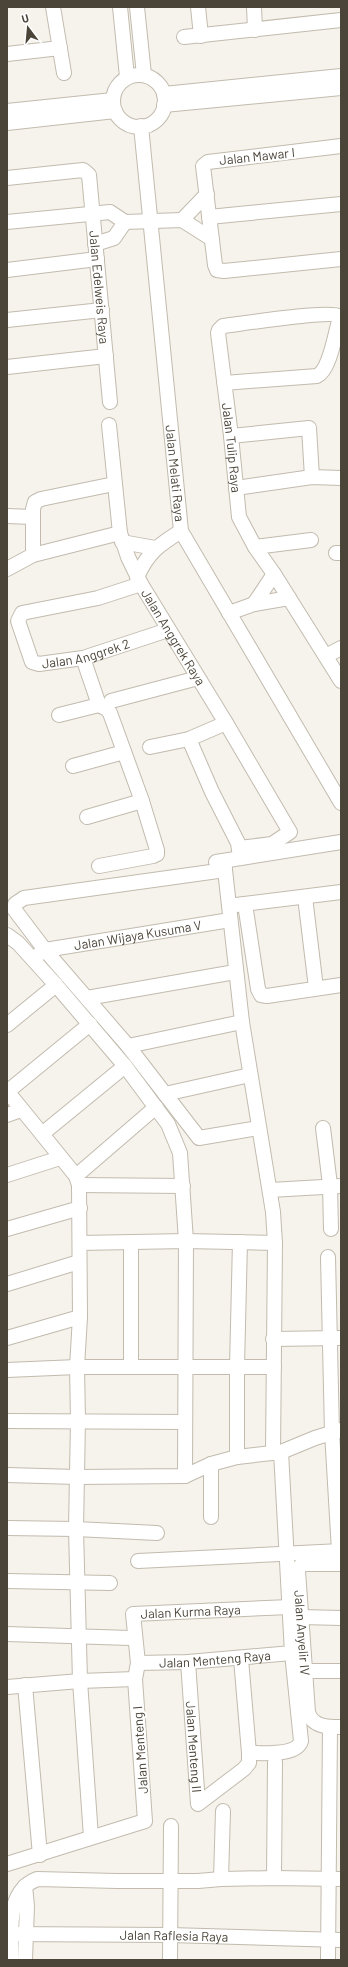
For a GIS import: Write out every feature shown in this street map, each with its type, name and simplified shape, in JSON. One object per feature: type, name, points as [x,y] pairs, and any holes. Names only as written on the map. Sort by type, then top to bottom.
[{"type":"street","points":[[53,7],[64,73]]},
{"type":"street","points":[[120,7],[127,78]]},
{"type":"street","points":[[138,7],[144,75]]},
{"type":"street","points":[[198,7],[201,36]]},
{"type":"street","points":[[254,7],[255,30]]},
{"type":"street","points":[[184,38],[341,20]]},
{"type":"street","points":[[7,54],[60,48]]},
{"type":"street","points":[[135,75],[144,75],[153,79],[160,85],[164,100],[160,116],[152,123],[141,126],[126,123],[114,106],[117,87],[127,78],[135,75]]},
{"type":"street","points":[[164,100],[341,76]]},
{"type":"street","points":[[164,100],[341,88]]},
{"type":"street","points":[[7,111],[114,106]]},
{"type":"street","points":[[7,123],[114,106]]},
{"type":"street","name":"Jalan Melati Raya","points":[[141,126],[181,531],[341,803]]},
{"type":"street","name":"Jalan Mawar I","points":[[341,146],[205,163],[203,168],[215,267],[220,271],[341,259]]},
{"type":"street","name":"Jalan Edelweis Raya","points":[[7,178],[83,170],[88,172],[110,402]]},
{"type":"street","points":[[182,220],[207,194]]},
{"type":"street","points":[[210,217],[341,204]]},
{"type":"street","points":[[7,222],[93,212],[111,212],[125,222],[182,220],[212,239]]},
{"type":"street","points":[[96,244],[114,238],[125,222]]},
{"type":"street","points":[[7,270],[97,259]]},
{"type":"street","points":[[7,320],[102,310]]},
{"type":"street","name":"Jalan Tulip Raya","points":[[224,383],[317,376],[324,370],[327,363],[339,317],[336,315],[320,315],[224,326],[218,333],[224,383],[231,436],[239,517],[255,547],[271,569],[341,681]]},
{"type":"street","points":[[7,367],[106,356]]},
{"type":"street","name":"Jalan Anggrek Raya","points":[[109,425],[114,484],[121,538],[139,580],[290,832],[272,844],[240,853]]},
{"type":"street","points":[[231,436],[309,428],[312,477]]},
{"type":"street","points":[[236,488],[312,477],[341,478]]},
{"type":"street","points":[[33,555],[33,505],[38,500],[114,484]]},
{"type":"street","points":[[7,516],[34,517]]},
{"type":"street","points":[[139,580],[143,562],[155,548],[181,531]]},
{"type":"street","points":[[7,569],[33,555],[121,538],[155,548]]},
{"type":"street","points":[[255,547],[311,540]]},
{"type":"street","points":[[254,604],[271,569]]},
{"type":"street","name":"Jalan Anggrek 2","points":[[139,580],[98,598],[26,612],[19,615],[18,621],[29,656],[35,664],[83,658],[168,630]]},
{"type":"street","points":[[229,613],[254,604],[289,598]]},
{"type":"street","points":[[326,656],[341,648]]},
{"type":"street","points":[[83,658],[110,713],[142,801],[157,850],[157,854],[99,866]]},
{"type":"street","points":[[59,715],[198,678]]},
{"type":"street","points":[[150,747],[189,739],[226,723]]},
{"type":"street","points":[[189,739],[240,853]]},
{"type":"street","points":[[73,766],[124,752]]},
{"type":"street","points":[[87,817],[142,801]]},
{"type":"street","points":[[258,1128],[199,1138],[128,1046],[45,950],[14,909],[15,904],[24,898],[224,865],[240,853],[341,842]]},
{"type":"street","points":[[7,897],[28,888],[224,865]]},
{"type":"street","points":[[224,865],[235,972],[258,1128],[270,1190],[275,1243],[273,1339],[277,1452],[300,1744],[295,1749],[275,1753],[249,1753]]},
{"type":"street","name":"Jalan Wijaya Kusuma V","points":[[45,950],[229,913],[245,904],[341,892]]},
{"type":"street","points":[[305,897],[316,988]]},
{"type":"street","points":[[245,904],[258,989],[261,995],[268,996],[341,985]]},
{"type":"street","points":[[11,944],[32,959],[125,1066],[168,1124],[180,1153],[186,1241],[185,1476]]},
{"type":"street","points":[[32,959],[45,950]]},
{"type":"street","points":[[87,998],[235,972]]},
{"type":"street","points":[[7,1025],[56,985]]},
{"type":"street","points":[[128,1046],[242,1022]]},
{"type":"street","points":[[7,1864],[40,1855],[90,1837],[80,1681],[76,1529],[78,1420],[77,1367],[80,1317],[80,1208],[78,1180],[7,1092],[90,1024]]},
{"type":"street","points":[[42,1134],[125,1066]]},
{"type":"street","points":[[165,1094],[250,1075]]},
{"type":"street","points":[[78,1180],[156,1107]]},
{"type":"street","points":[[7,1114],[21,1110]]},
{"type":"street","points":[[323,1128],[335,1186],[331,1229]]},
{"type":"street","points":[[7,1175],[60,1158]]},
{"type":"street","points":[[78,1180],[183,1186]]},
{"type":"street","points":[[270,1190],[335,1186]]},
{"type":"street","points":[[7,1229],[80,1208]]},
{"type":"street","points":[[80,1243],[186,1241],[275,1243]]},
{"type":"street","points":[[237,1457],[237,1367],[240,1242]]},
{"type":"street","points":[[131,1367],[132,1243]]},
{"type":"street","points":[[138,1561],[286,1553],[340,1555],[336,1338],[328,1257]]},
{"type":"street","points":[[7,1284],[79,1262]]},
{"type":"street","points":[[7,1338],[80,1317]]},
{"type":"street","points":[[273,1339],[336,1338]]},
{"type":"street","points":[[7,1370],[77,1367],[274,1367]]},
{"type":"street","points":[[7,1421],[78,1420],[185,1422]]},
{"type":"street","points":[[7,1474],[77,1477],[185,1476],[211,1464],[237,1457],[277,1452],[337,1431]]},
{"type":"street","points":[[211,1464],[211,1517]]},
{"type":"street","points":[[7,1528],[76,1529],[157,1533]]},
{"type":"street","name":"Jalan Anyelir IV","points":[[336,1727],[317,1724],[309,1716],[298,1572],[300,1566],[340,1555]]},
{"type":"street","points":[[7,1581],[110,1583]]},
{"type":"street","name":"Jalan Kurma Raya","points":[[135,1679],[138,1664],[133,1614],[290,1607]]},
{"type":"street","points":[[301,1617],[341,1618]]},
{"type":"street","points":[[7,1634],[79,1635],[130,1638]]},
{"type":"street","name":"Jalan Menteng Raya","points":[[138,1664],[188,1662],[292,1653]]},
{"type":"street","name":"Jalan Menteng II","points":[[188,1662],[198,1804],[244,1769],[249,1763],[241,1658]]},
{"type":"street","points":[[306,1671],[341,1671]]},
{"type":"street","points":[[7,1687],[80,1681],[135,1679]]},
{"type":"street","name":"Jalan Menteng I","points":[[90,1837],[145,1822],[135,1679]]},
{"type":"street","points":[[24,1685],[40,1855]]},
{"type":"street","points":[[328,1960],[335,1940],[336,1727]]},
{"type":"street","points":[[274,1878],[275,1762]]},
{"type":"street","points":[[221,1879],[223,1811]]},
{"type":"street","points":[[170,1960],[171,1826]]},
{"type":"street","points":[[11,1960],[9,1934],[16,1896],[25,1886],[37,1879],[198,1881],[274,1878],[335,1879]]},
{"type":"street","points":[[25,1886],[25,1960]]},
{"type":"street","name":"Jalan Raflesia Raya","points":[[9,1934],[170,1935],[335,1940]]}]
